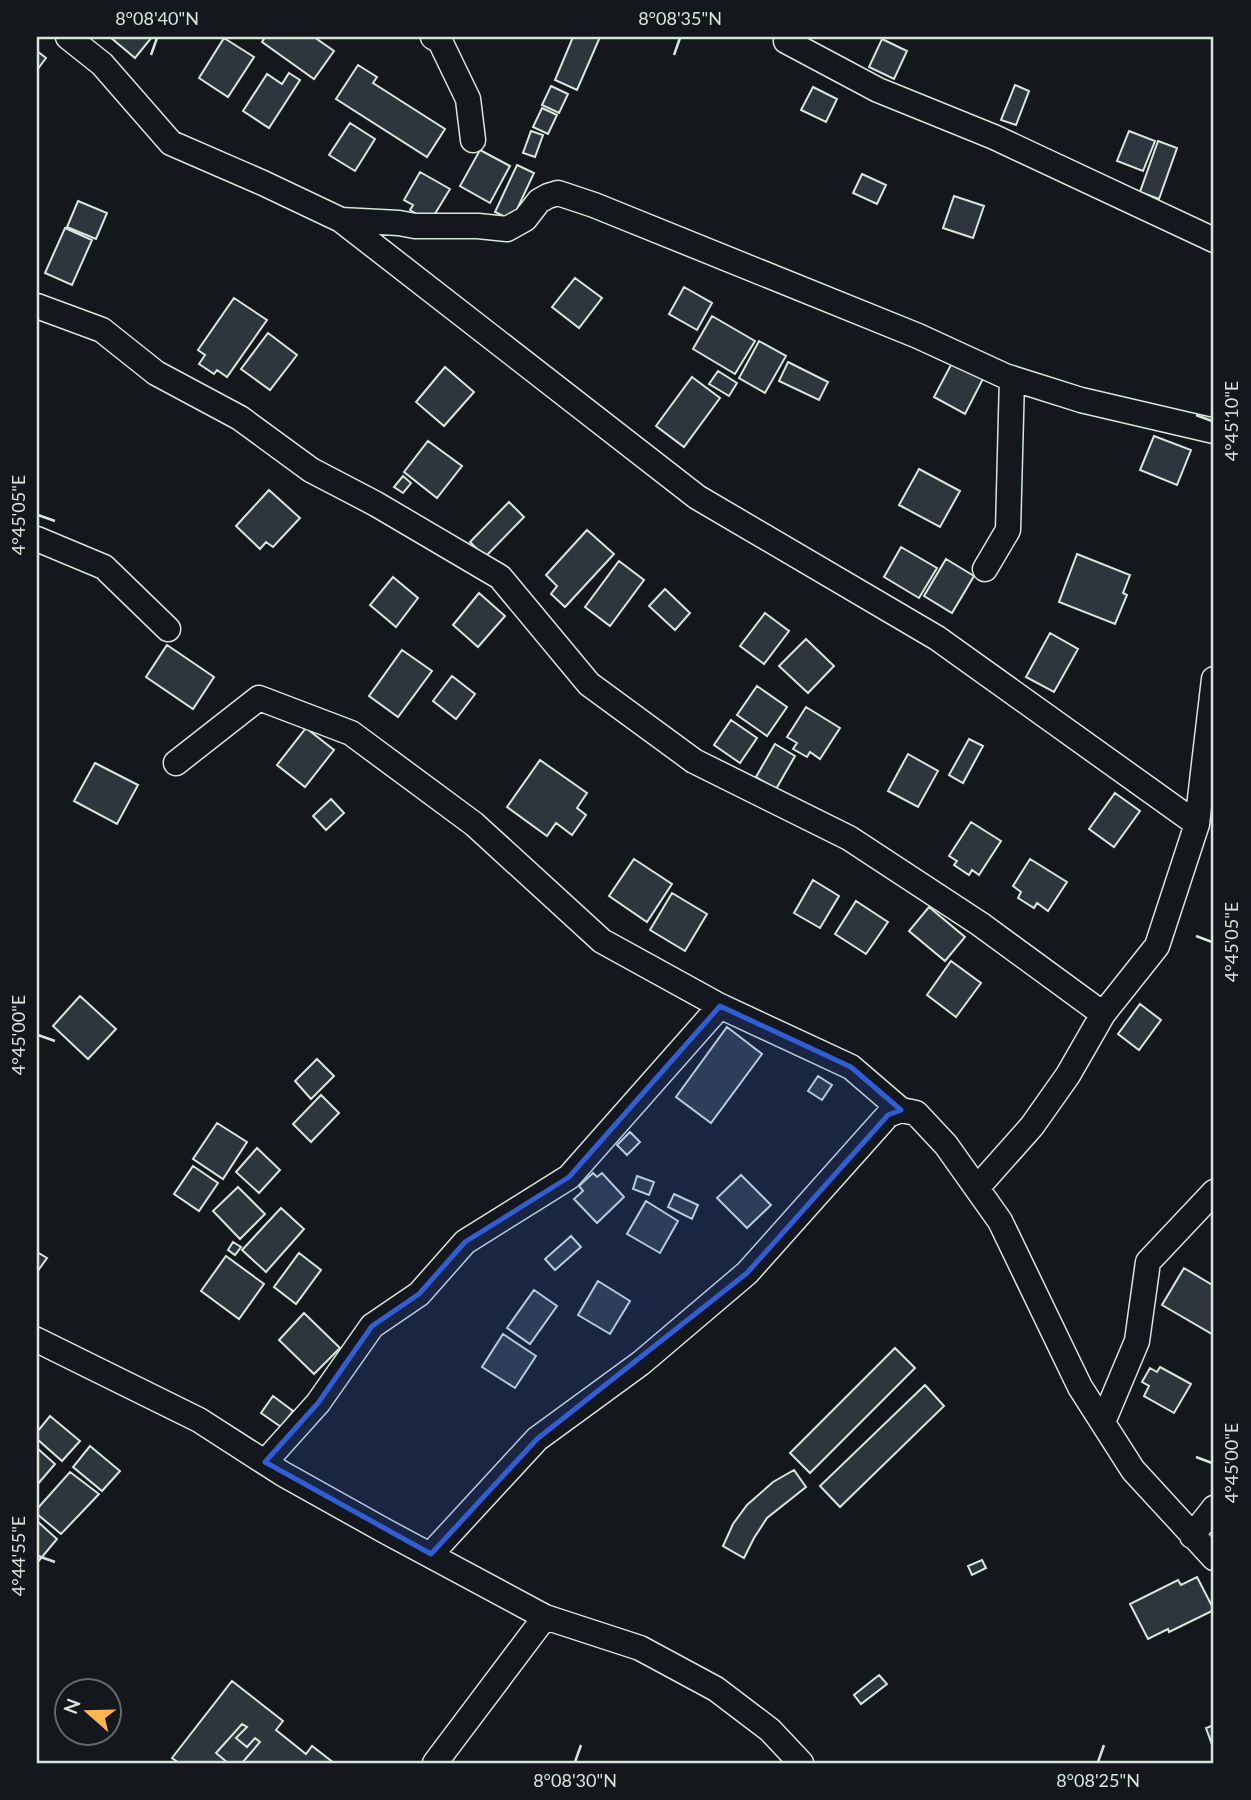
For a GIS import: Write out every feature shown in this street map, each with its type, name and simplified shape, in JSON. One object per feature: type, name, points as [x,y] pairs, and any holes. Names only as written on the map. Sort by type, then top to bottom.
[{"type":"street","points":[[68,37],[103,64],[172,143],[341,220],[697,497],[937,638],[1197,824]]},
{"type":"street","points":[[433,37],[440,41],[468,99],[473,140]]},
{"type":"street","points":[[786,41],[878,90],[994,137],[1214,240]]},
{"type":"street","points":[[341,220],[507,229],[525,219],[539,201],[558,193],[607,210],[881,321],[1012,378],[1081,400],[1214,431]]},
{"type":"street","points":[[37,306],[102,330],[156,373],[240,418],[311,470],[376,504],[500,578],[589,684],[694,761],[849,838],[980,924],[1103,1014]]},
{"type":"street","points":[[985,569],[1008,530],[1012,378]]},
{"type":"street","points":[[37,539],[104,567],[168,629]]},
{"type":"street","points":[[977,1188],[1032,1126],[1068,1075],[1103,1014],[1157,946],[1197,824],[1214,679]]},
{"type":"street","points":[[176,763],[259,698],[351,733],[474,824],[602,941],[720,1006],[851,1067],[901,1110],[916,1113],[946,1145],[1000,1221],[1080,1387],[1133,1470],[1214,1558]]},
{"type":"street","points":[[265,1462],[318,1403],[372,1326],[419,1294],[465,1242],[569,1177],[720,1006]]},
{"type":"street","points":[[431,1554],[537,1439],[641,1363],[747,1273],[888,1115],[901,1110]]},
{"type":"street","points":[[1103,1422],[1137,1341],[1148,1262],[1214,1192]]},
{"type":"street","points":[[37,1340],[199,1420],[265,1462],[385,1531],[545,1617],[640,1648],[716,1689],[770,1730],[801,1763]]},
{"type":"street","points":[[1192,1536],[1214,1508]]},
{"type":"street","points":[[435,1763],[545,1617]]},
{"type":"highlighted area","points":[[720,1006],[851,1067],[901,1110],[888,1115],[747,1273],[537,1439],[431,1554],[265,1462],[318,1403],[372,1326],[419,1294],[465,1242],[569,1177]]},
{"type":"building","points":[[110,37],[152,37],[135,58]]},
{"type":"building","points":[[265,37],[314,37],[334,51],[314,79],[262,42]]},
{"type":"building","points":[[573,37],[600,37],[577,90],[555,80]]},
{"type":"building","points":[[224,38],[254,57],[228,97],[199,78]]},
{"type":"building","points":[[882,39],[907,51],[894,79],[869,67]]},
{"type":"building","points":[[37,51],[46,58],[37,70]]},
{"type":"building","points":[[358,65],[377,77],[373,83],[445,129],[427,157],[336,99]]},
{"type":"building","points":[[289,73],[300,80],[269,128],[243,111],[267,74],[282,84]]},
{"type":"building","points":[[1015,85],[1029,91],[1016,125],[1001,120]]},
{"type":"building","points":[[551,86],[568,94],[559,113],[542,105]]},
{"type":"building","points":[[813,87],[837,99],[826,122],[801,110]]},
{"type":"building","points":[[542,108],[557,115],[548,134],[533,127]]},
{"type":"building","points":[[350,123],[375,139],[355,171],[329,155]]},
{"type":"building","points":[[531,131],[543,135],[535,157],[523,153]]},
{"type":"building","points":[[1129,131],[1155,141],[1143,171],[1117,161]]},
{"type":"building","points":[[1158,141],[1177,148],[1159,199],[1140,192]]},
{"type":"building","points":[[480,150],[510,166],[490,203],[460,186]]},
{"type":"building","points":[[517,165],[534,173],[512,220],[495,212]]},
{"type":"building","points":[[420,172],[450,189],[430,222],[410,210],[413,205],[404,200]]},
{"type":"building","points":[[862,174],[886,185],[877,204],[853,193]]},
{"type":"building","points":[[954,196],[984,206],[973,238],[943,228]]},
{"type":"building","points":[[78,201],[107,213],[96,239],[67,227]]},
{"type":"building","points":[[65,228],[92,240],[72,285],[45,273]]},
{"type":"building","points":[[575,278],[602,298],[579,328],[552,307]]},
{"type":"building","points":[[684,287],[712,303],[697,330],[669,314]]},
{"type":"building","points":[[234,298],[267,320],[227,377],[217,370],[214,374],[199,364],[205,355],[198,350]]},
{"type":"building","points":[[712,316],[755,341],[735,374],[693,349]]},
{"type":"building","points":[[268,333],[297,355],[270,390],[241,369]]},
{"type":"building","points":[[759,341],[786,356],[765,393],[739,378]]},
{"type":"building","points":[[954,359],[985,375],[965,414],[934,397]]},
{"type":"building","points":[[788,362],[828,382],[819,400],[779,381]]},
{"type":"building","points":[[445,367],[474,392],[444,426],[416,402]]},
{"type":"building","points":[[718,371],[737,383],[729,396],[709,384]]},
{"type":"building","points":[[692,377],[720,398],[684,447],[656,426]]},
{"type":"building","points":[[1154,436],[1191,450],[1177,485],[1140,470]]},
{"type":"building","points":[[428,441],[462,466],[437,498],[404,472]]},
{"type":"building","points":[[919,469],[960,491],[940,527],[899,505]]},
{"type":"building","points":[[403,476],[411,483],[403,493],[394,487]]},
{"type":"building","points":[[269,490],[300,518],[273,547],[266,542],[260,549],[236,526]]},
{"type":"building","points":[[509,502],[524,517],[485,557],[470,542]]},
{"type":"building","points":[[587,530],[614,554],[565,607],[551,594],[557,586],[546,575]]},
{"type":"building","points":[[901,547],[937,568],[919,598],[884,577]]},
{"type":"building","points":[[1077,554],[1130,575],[1123,593],[1127,595],[1115,624],[1059,602]]},
{"type":"building","points":[[946,559],[974,576],[952,613],[924,596]]},
{"type":"building","points":[[619,561],[644,580],[610,626],[585,607]]},
{"type":"building","points":[[393,577],[418,598],[396,627],[370,605]]},
{"type":"building","points":[[665,589],[690,613],[675,630],[649,606]]},
{"type":"building","points":[[479,593],[505,616],[478,647],[453,625]]},
{"type":"building","points":[[765,613],[789,631],[764,664],[740,646]]},
{"type":"building","points":[[1050,633],[1078,649],[1054,692],[1026,677]]},
{"type":"building","points":[[806,639],[834,666],[808,693],[779,666]]},
{"type":"building","points":[[167,645],[214,677],[193,709],[146,677]]},
{"type":"building","points":[[402,650],[432,671],[398,717],[369,696]]},
{"type":"building","points":[[452,676],[475,694],[456,719],[433,701]]},
{"type":"building","points":[[757,686],[787,707],[767,736],[737,715]]},
{"type":"building","points":[[806,707],[840,728],[820,759],[810,752],[807,757],[793,749],[797,743],[787,737]]},
{"type":"building","points":[[731,720],[757,738],[740,763],[714,745]]},
{"type":"building","points":[[306,728],[334,750],[305,787],[277,765]]},
{"type":"building","points":[[969,739],[983,746],[963,783],[949,775]]},
{"type":"building","points":[[775,744],[795,756],[776,789],[756,777]]},
{"type":"building","points":[[908,754],[938,771],[918,807],[888,791]]},
{"type":"building","points":[[540,760],[587,793],[577,808],[586,815],[572,835],[556,823],[547,836],[507,807]]},
{"type":"building","points":[[95,763],[138,785],[117,824],[74,801]]},
{"type":"building","points":[[1115,793],[1140,811],[1114,847],[1089,829]]},
{"type":"building","points":[[331,799],[344,813],[326,830],[313,816]]},
{"type":"building","points":[[971,822],[1001,841],[979,875],[972,870],[969,875],[954,865],[957,861],[949,856]]},
{"type":"building","points":[[634,859],[672,884],[647,922],[609,896]]},
{"type":"building","points":[[1030,859],[1067,882],[1048,911],[1037,903],[1034,908],[1018,898],[1021,892],[1013,886]]},
{"type":"building","points":[[813,880],[839,896],[820,928],[794,913]]},
{"type":"building","points":[[672,893],[707,914],[685,951],[650,930]]},
{"type":"building","points":[[856,901],[888,922],[866,954],[835,934]]},
{"type":"building","points":[[929,907],[965,937],[945,961],[909,931]]},
{"type":"building","points":[[951,961],[981,983],[956,1017],[927,995]]},
{"type":"building","points":[[80,996],[116,1029],[88,1059],[53,1026]]},
{"type":"building","points":[[1140,1004],[1161,1020],[1139,1050],[1118,1034]]},
{"type":"building","points":[[727,1027],[762,1054],[711,1123],[676,1097]]},
{"type":"building","points":[[317,1059],[334,1076],[311,1099],[295,1081]]},
{"type":"building","points":[[818,1076],[832,1085],[822,1100],[808,1091]]},
{"type":"building","points":[[321,1095],[339,1113],[311,1142],[293,1124]]},
{"type":"building","points":[[217,1123],[247,1142],[223,1179],[193,1159]]},
{"type":"building","points":[[630,1132],[640,1142],[627,1155],[617,1145]]},
{"type":"building","points":[[257,1148],[280,1170],[259,1193],[236,1172]]},
{"type":"building","points":[[193,1166],[218,1183],[199,1211],[174,1194]]},
{"type":"building","points":[[593,1173],[597,1177],[602,1173],[624,1197],[597,1223],[574,1199],[583,1191],[579,1186]]},
{"type":"building","points":[[741,1175],[771,1205],[747,1228],[717,1198]]},
{"type":"building","points":[[637,1176],[654,1182],[649,1195],[633,1189]]},
{"type":"building","points":[[238,1187],[265,1214],[240,1239],[213,1211]]},
{"type":"building","points":[[674,1194],[698,1205],[692,1219],[668,1207]]},
{"type":"building","points":[[646,1201],[678,1221],[660,1253],[627,1234]]},
{"type":"building","points":[[281,1208],[304,1229],[266,1272],[242,1250]]},
{"type":"building","points":[[571,1236],[581,1247],[555,1270],[545,1259]]},
{"type":"building","points":[[233,1242],[241,1247],[235,1255],[228,1250]]},
{"type":"building","points":[[37,1252],[47,1258],[37,1272]]},
{"type":"building","points":[[299,1253],[321,1270],[296,1304],[274,1287]]},
{"type":"building","points":[[226,1256],[264,1284],[239,1319],[201,1291]]},
{"type":"building","points":[[1184,1268],[1214,1286],[1212,1334],[1162,1305]]},
{"type":"building","points":[[598,1281],[630,1301],[610,1334],[578,1315]]},
{"type":"building","points":[[534,1290],[557,1306],[530,1344],[507,1328]]},
{"type":"building","points":[[304,1313],[340,1348],[314,1374],[279,1340]]},
{"type":"building","points":[[503,1334],[536,1356],[515,1388],[482,1367]]},
{"type":"building","points":[[895,1348],[915,1368],[810,1473],[790,1453]]},
{"type":"building","points":[[1160,1367],[1191,1384],[1174,1413],[1144,1396],[1149,1386],[1142,1382],[1150,1368],[1157,1372]]},
{"type":"building","points":[[925,1385],[944,1406],[840,1507],[820,1486]]},
{"type":"building","points":[[273,1396],[293,1411],[281,1427],[261,1413]]},
{"type":"building","points":[[50,1416],[80,1441],[62,1461],[37,1439],[37,1432]]},
{"type":"building","points":[[90,1446],[120,1471],[102,1491],[73,1467]]},
{"type":"building","points":[[37,1448],[55,1464],[37,1485]]},
{"type":"building","points":[[794,1470],[806,1487],[767,1518],[744,1558],[723,1546],[733,1524],[747,1505],[773,1482]]},
{"type":"building","points":[[70,1472],[99,1494],[61,1534],[37,1514],[37,1509]]},
{"type":"building","points":[[37,1521],[57,1539],[37,1563]]},
{"type":"building","points":[[982,1560],[986,1568],[972,1575],[968,1566]]},
{"type":"building","points":[[1197,1577],[1214,1610],[1148,1639],[1130,1604],[1178,1580],[1181,1585]]},
{"type":"building","points":[[879,1675],[887,1684],[861,1704],[854,1695]]},
{"type":"building","points":[[232,1681],[283,1721],[276,1730],[306,1754],[312,1746],[334,1763],[242,1763],[260,1742],[255,1738],[247,1747],[236,1738],[247,1727],[242,1724],[216,1753],[228,1763],[179,1763],[172,1758]]},
{"type":"building","points":[[242,1724],[247,1727],[236,1738],[247,1747],[255,1738],[260,1742],[242,1763],[228,1763],[216,1753]]},
{"type":"building","points":[[1214,1725],[1214,1750],[1206,1728]]}]
